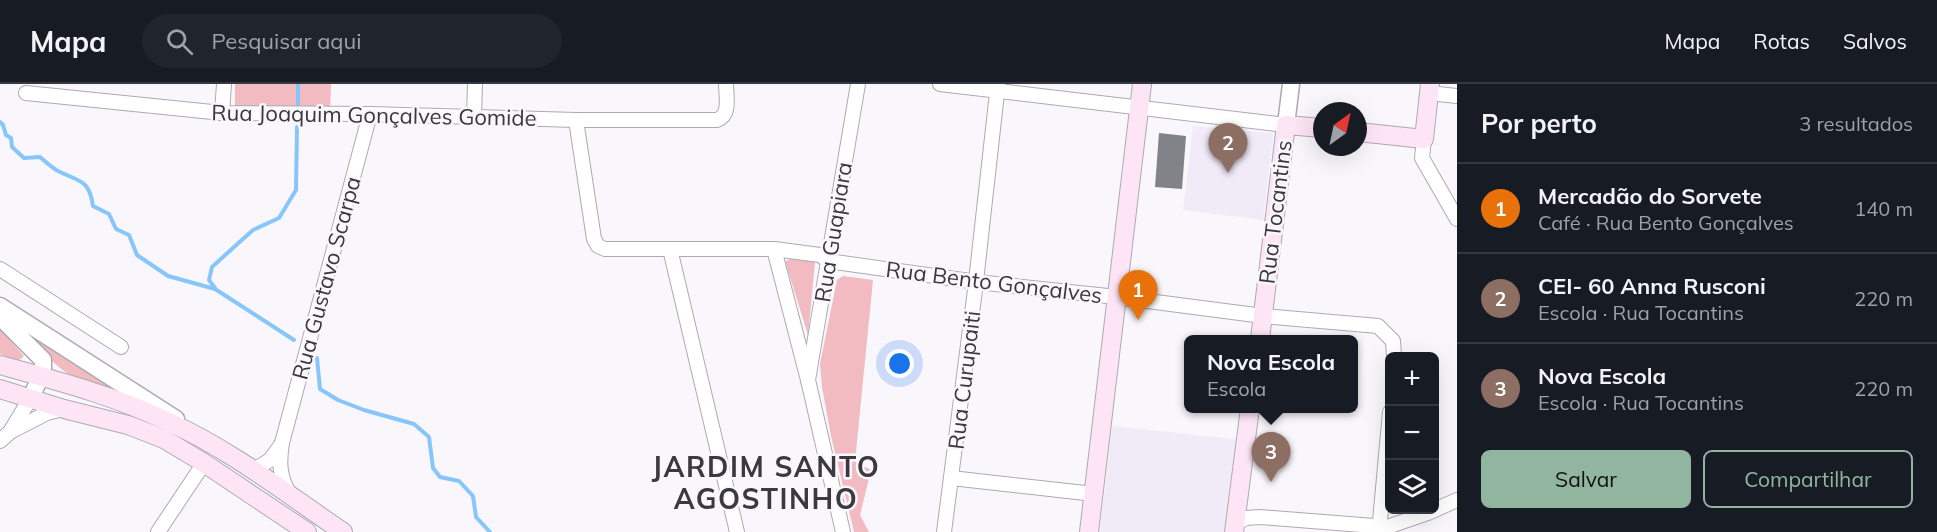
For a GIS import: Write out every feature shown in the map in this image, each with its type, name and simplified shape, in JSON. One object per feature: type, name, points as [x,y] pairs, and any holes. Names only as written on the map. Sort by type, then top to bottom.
[{"type":"main road","points":[[1089,532],[1142,84]]},
{"type":"main road","points":[[1367,133],[1424,139],[1430,88]]},
{"type":"main road","points":[[1286,125],[1313,128]]},
{"type":"main road","name":"Rua Tocantins","points":[[1261,335],[1286,125]]},
{"type":"main road","points":[[0,365],[97,392],[170,422],[245,466],[343,532]]},
{"type":"main road","points":[[0,389],[64,409],[128,425],[164,439],[307,532]]},
{"type":"main road","points":[[1235,528],[1250,413]]},
{"type":"street","points":[[222,113],[224,84]]},
{"type":"street","points":[[474,117],[475,84]]},
{"type":"street","name":"Rua Joaquim Gonçalves Gomide","points":[[26,93],[222,113],[370,114],[576,120],[717,120],[723,118],[726,113],[726,84]]},
{"type":"street","name":"Rua Guapiara","points":[[808,380],[858,84]]},
{"type":"street","points":[[940,84],[998,88],[1286,125]]},
{"type":"street","name":"Rua Tocantins","points":[[1286,125],[1291,84]]},
{"type":"street","name":"Rua Curupaiti","points":[[944,532],[998,88]]},
{"type":"street","points":[[1430,88],[1457,96]]},
{"type":"street","name":"Rua Gustavo Scarpa","points":[[293,498],[283,480],[280,467],[282,443],[370,114]]},
{"type":"street","name":"Rua Bento Gonçalves","points":[[576,120],[594,239],[598,246],[605,249],[774,249],[820,255],[828,261],[976,282],[1263,316],[1378,326],[1389,335],[1395,352]]},
{"type":"street","points":[[1424,139],[1422,158],[1457,219]]},
{"type":"street","points":[[670,249],[737,532]]},
{"type":"street","points":[[774,249],[808,380],[843,532]]},
{"type":"street","points":[[0,269],[122,347]]},
{"type":"street","points":[[0,306],[245,466]]},
{"type":"street","points":[[0,317],[43,360],[41,376],[30,399],[5,436]]},
{"type":"street","points":[[5,436],[47,413],[64,409]]},
{"type":"street","name":"Rua Gustavo Scarpa","points":[[245,466],[270,460],[282,443]]},
{"type":"street","points":[[1379,529],[1385,459]]},
{"type":"street","points":[[158,532],[204,463]]},
{"type":"street","points":[[951,478],[1094,494]]},
{"type":"street","points":[[1235,528],[1246,518],[1260,517],[1379,529],[1428,513],[1457,500]]},
{"type":"shaded area","points":[[235,84],[331,84],[330,111],[235,106]]},
{"type":"shaded area","points":[[1193,126],[1271,133],[1273,136],[1263,220],[1183,210]]},
{"type":"shaded area","points":[[790,259],[815,262],[808,335],[786,264],[786,261]]},
{"type":"shaded area","points":[[843,276],[873,280],[855,461],[871,470],[860,515],[869,532],[854,532],[822,387],[820,364],[837,280]]},
{"type":"shaded area","points":[[23,327],[127,395],[81,381],[64,371],[49,358]]},
{"type":"shaded area","points":[[0,329],[24,356],[18,361],[0,354]]},
{"type":"shaded area","points":[[1112,426],[1234,439],[1238,447],[1227,532],[1100,532]]},
{"type":"building","points":[[1159,133],[1186,136],[1182,189],[1155,187]]},
{"type":"waterway","points":[[298,84],[298,107]]},
{"type":"waterway","points":[[0,122],[6,135],[11,138],[12,147],[24,158],[40,157],[57,171],[83,183],[89,191],[93,206],[109,214],[116,229],[129,235],[137,255],[168,276],[215,289],[294,340]]},
{"type":"waterway","points":[[215,288],[209,280],[212,267],[253,230],[279,218],[296,190],[297,127]]},
{"type":"waterway","points":[[317,358],[320,389],[338,400],[364,410],[414,424],[429,437],[433,468],[440,477],[459,481],[473,496],[476,517],[490,532]]},
{"type":"place","name":"CEI- 60 Anna Rusconi","points":[[1228,173]]},
{"type":"place","name":"Mercadão do Sorvete","points":[[1138,320]]},
{"type":"place","name":"Nova Escola","points":[[1271,482]]},
{"type":"district","name":"JARDIM SANTO AGOSTINHO","points":[[766,482]]}]
